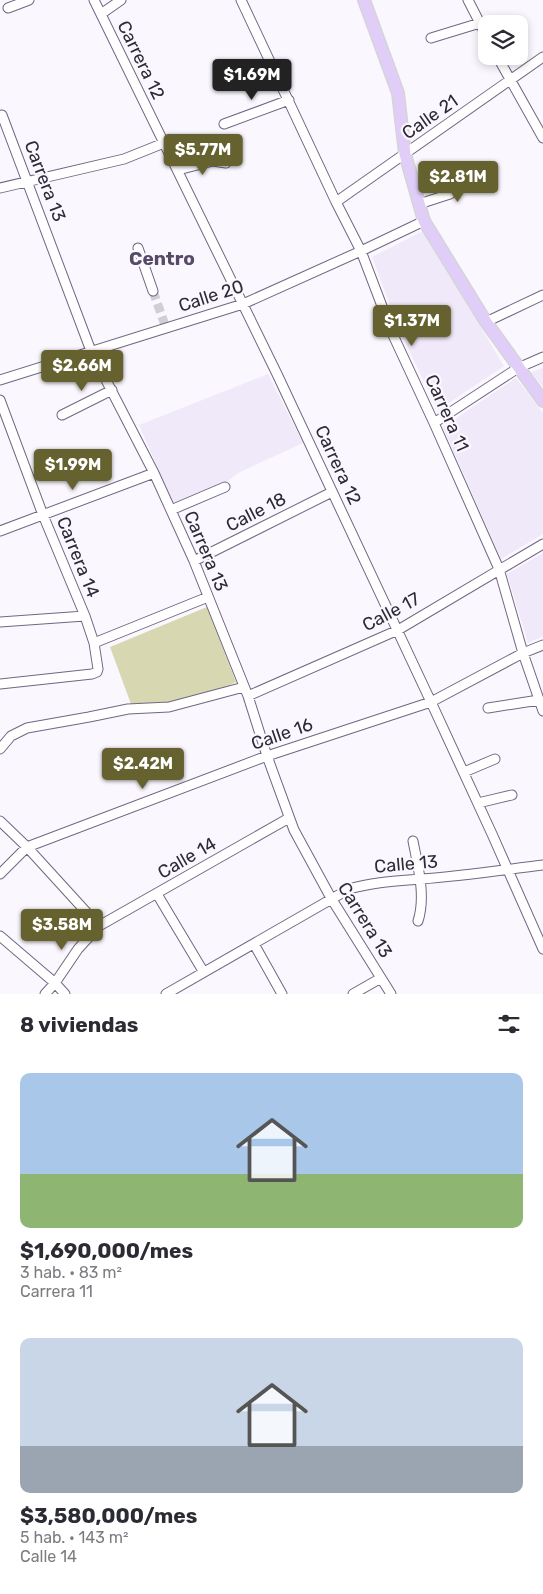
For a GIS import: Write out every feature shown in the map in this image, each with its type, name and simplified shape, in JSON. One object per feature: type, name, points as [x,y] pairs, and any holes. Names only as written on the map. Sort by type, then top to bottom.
[{"type":"main road","points":[[364,0],[398,93],[405,154],[424,221],[486,322],[543,401]]},
{"type":"street","points":[[8,8],[29,0]]},
{"type":"street","name":"Carrera 12","points":[[94,0],[243,304],[398,630],[543,949]]},
{"type":"street","points":[[100,14],[121,0]]},
{"type":"street","name":"Carrera 11","points":[[240,0],[361,251],[393,334],[499,570],[523,653],[543,711]]},
{"type":"street","points":[[468,0],[478,19]]},
{"type":"street","points":[[431,38],[478,24]]},
{"type":"street","name":"Calle 21","points":[[336,202],[543,57]]},
{"type":"street","points":[[502,65],[543,138]]},
{"type":"street","points":[[224,124],[289,100]]},
{"type":"street","name":"Carrera 13","points":[[2,116],[92,350],[154,473],[194,561],[248,696],[267,756],[294,830],[331,898],[391,994]]},
{"type":"street","points":[[0,188],[124,159],[164,143]]},
{"type":"street","points":[[178,170],[212,161],[226,163]]},
{"type":"street","points":[[420,204],[450,194],[457,182],[486,174]]},
{"type":"street","name":"Calle 20","points":[[0,380],[165,326],[243,304],[424,221]]},
{"type":"street","points":[[138,248],[153,291]]},
{"type":"street","points":[[486,322],[543,295]]},
{"type":"street","points":[[434,423],[518,368],[543,357]]},
{"type":"street","points":[[62,415],[112,390]]},
{"type":"street","name":"Carrera 14","points":[[0,400],[43,515],[85,616],[94,643],[98,664],[97,672],[92,674],[0,684]]},
{"type":"street","points":[[0,531],[154,473]]},
{"type":"street","points":[[171,510],[225,487]]},
{"type":"street","name":"Calle 18","points":[[194,561],[332,492]]},
{"type":"street","name":"Calle 17","points":[[248,696],[398,630],[543,544]]},
{"type":"street","points":[[94,643],[208,596]]},
{"type":"street","points":[[0,622],[85,616]]},
{"type":"street","name":"Calle 16","points":[[27,847],[267,756],[431,702],[543,644]]},
{"type":"street","points":[[0,749],[11,736],[27,728],[89,718],[128,709],[169,707],[244,687]]},
{"type":"street","points":[[488,708],[539,700]]},
{"type":"street","points":[[464,772],[495,759]]},
{"type":"street","points":[[478,803],[512,795]]},
{"type":"street","name":"Calle 14","points":[[45,994],[78,949],[99,926],[289,818]]},
{"type":"street","points":[[0,822],[27,847],[99,926]]},
{"type":"street","points":[[414,841],[420,879],[422,911],[418,921]]},
{"type":"street","points":[[0,874],[27,847]]},
{"type":"street","name":"Calle 13","points":[[166,994],[203,971],[349,889],[364,884],[392,880],[420,879],[543,865]]},
{"type":"street","points":[[157,894],[203,971]]},
{"type":"street","points":[[0,936],[55,982],[65,994]]},
{"type":"street","points":[[254,944],[282,994]]},
{"type":"street","points":[[354,994],[381,978]]},
{"type":"shaded area","points":[[423,231],[504,366],[438,410],[400,332],[372,257]]},
{"type":"shaded area","points":[[543,368],[543,387],[531,372]]},
{"type":"shaded area","points":[[268,374],[303,443],[238,473],[224,484],[174,505],[139,425]]},
{"type":"shaded area","points":[[516,378],[543,413],[543,534],[501,559],[443,427]]},
{"type":"shaded area","points":[[543,553],[543,636],[528,643],[507,574]]},
{"type":"green space","points":[[207,607],[236,682],[202,699],[158,708],[131,704],[110,647]]},
{"type":"tunnel","points":[[153,291],[165,325]]},
{"type":"district","name":"Centro","points":[[162,258]]}]
